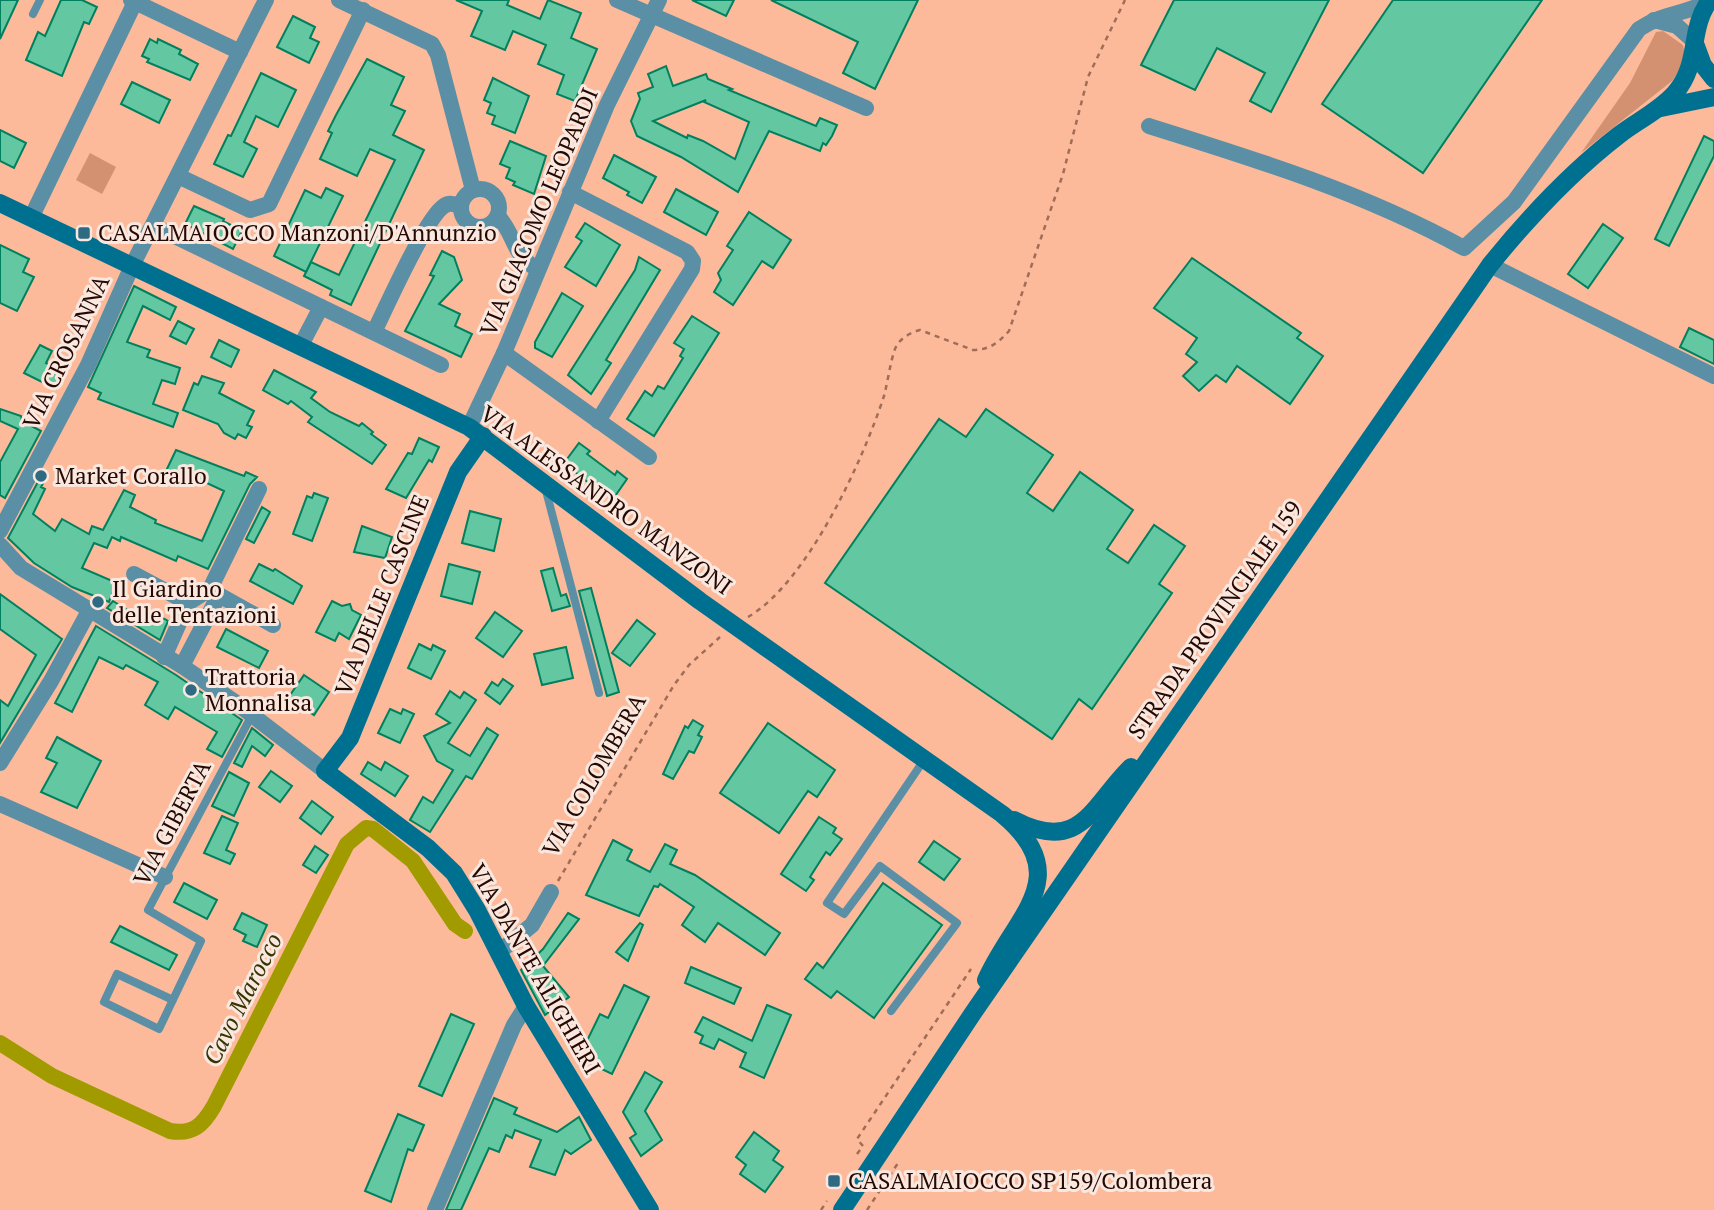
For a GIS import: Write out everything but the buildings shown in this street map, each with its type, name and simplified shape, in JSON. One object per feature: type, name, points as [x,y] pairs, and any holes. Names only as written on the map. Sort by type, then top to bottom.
[{"type":"street","name":"VIA CROSANNA","points":[[0,531],[88,365],[132,267],[266,0]]},
{"type":"street","points":[[339,0],[432,44],[438,55],[472,190]]},
{"type":"street","points":[[617,0],[655,8],[866,108]]},
{"type":"street","points":[[1149,126],[1297,172],[1412,219],[1464,248],[1514,202],[1639,29],[1652,20],[1710,0]]},
{"type":"street","name":"STRADA PROVINCIALE 159","points":[[843,1204],[1490,265],[1531,216],[1619,135],[1658,109],[1685,78],[1696,43],[1699,20],[1710,0]]},
{"type":"street","points":[[31,218],[133,1],[240,52]]},
{"type":"street","name":"VIA GIACOMO LEOPARDI","points":[[476,432],[537,269],[607,105],[655,8]]},
{"type":"street","points":[[178,176],[250,210],[269,204],[363,10]]},
{"type":"street","points":[[1652,20],[1677,26],[1696,43],[1701,62],[1714,79]]},
{"type":"street","name":"STRADA PROVINCIALE 159","points":[[1658,109],[1714,97]]},
{"type":"street","points":[[498,216],[491,225],[480,228],[470,225],[462,216],[460,206],[464,196],[472,190],[482,188],[497,198],[498,216],[507,226],[520,258],[537,269]]},
{"type":"street","points":[[570,192],[687,252],[693,261],[692,269],[598,421]]},
{"type":"street","name":"VIA ALESSANDRO MANZONI","points":[[0,203],[476,432],[700,601],[1002,814]]},
{"type":"street","points":[[374,332],[430,224],[444,206],[453,203],[460,206]]},
{"type":"street","points":[[154,226],[441,365]]},
{"type":"street","points":[[1490,265],[1714,376]]},
{"type":"street","points":[[300,347],[321,307]]},
{"type":"street","points":[[504,353],[649,457]]},
{"type":"street","name":"VIA DELLE CASCINE","points":[[325,771],[350,738],[476,432]]},
{"type":"street","points":[[164,657],[188,603],[210,589],[259,489]]},
{"type":"street","name":"VIA DANTE ALIGHIERI","points":[[0,545],[21,568],[182,666],[252,715],[448,866],[468,893],[526,1006],[650,1210]]},
{"type":"street","points":[[134,574],[188,603]]},
{"type":"street","points":[[182,666],[219,595],[273,625]]},
{"type":"street","points":[[0,763],[51,681],[90,609]]},
{"type":"street","points":[[1002,814],[1041,830],[1071,829],[1095,813],[1128,769],[1154,751]]},
{"type":"street","points":[[0,804],[165,877]]},
{"type":"street","points":[[973,1013],[992,967],[1028,912],[1037,892],[1035,852],[1023,833],[1002,814]]},
{"type":"street","name":"VIA COLOMBERA","points":[[499,952],[532,925],[551,892]]},
{"type":"street","points":[[435,1210],[514,1025],[526,1006]]},
{"type":"lane","points":[[33,14],[40,0]]},
{"type":"lane","points":[[544,484],[599,693]]},
{"type":"lane","name":"VIA GIBERTA","points":[[173,1000],[117,974],[104,1002],[159,1029],[173,1000],[201,941],[148,911],[252,715]]},
{"type":"lane","points":[[891,1010],[957,923],[880,866],[844,914],[827,903],[924,760]]},
{"type":"path","name":"VIA COLOMBERA","points":[[551,892],[674,685],[689,665],[730,622],[771,598],[819,536],[867,443],[884,395],[896,347],[904,338],[920,330],[973,350],[981,350],[992,346],[1009,331],[1063,174],[1088,77],[1125,0]]},
{"type":"path","points":[[856,1156],[863,1146],[857,1139],[971,969]]},
{"type":"path","points":[[867,1210],[898,1163]]},
{"type":"path","points":[[821,1210],[843,1204]]},
{"type":"shaded area","points":[[1663,31],[1683,45],[1684,50],[1684,60],[1672,81],[1581,153],[1630,83],[1656,32]]},
{"type":"shaded area","points":[[90,153],[116,167],[102,194],[76,180]]},
{"type":"waterway","name":"Cavo Marocco","points":[[0,1043],[52,1076],[170,1131],[191,1130],[206,1118],[214,1106],[347,844],[366,828],[373,829],[413,861],[455,924],[465,931]]},
{"type":"place","name":"CASALMAIOCCO Manzoni/D'Annunzio","points":[[84,233]]},
{"type":"place","name":"Market Corallo","points":[[41,476]]},
{"type":"place","name":"Il Giardino delle Tentazioni","points":[[98,602]]},
{"type":"place","name":"Trattoria Monnalisa","points":[[191,690]]},
{"type":"place","name":"CASALMAIOCCO SP159/Colombera","points":[[834,1181]]}]
